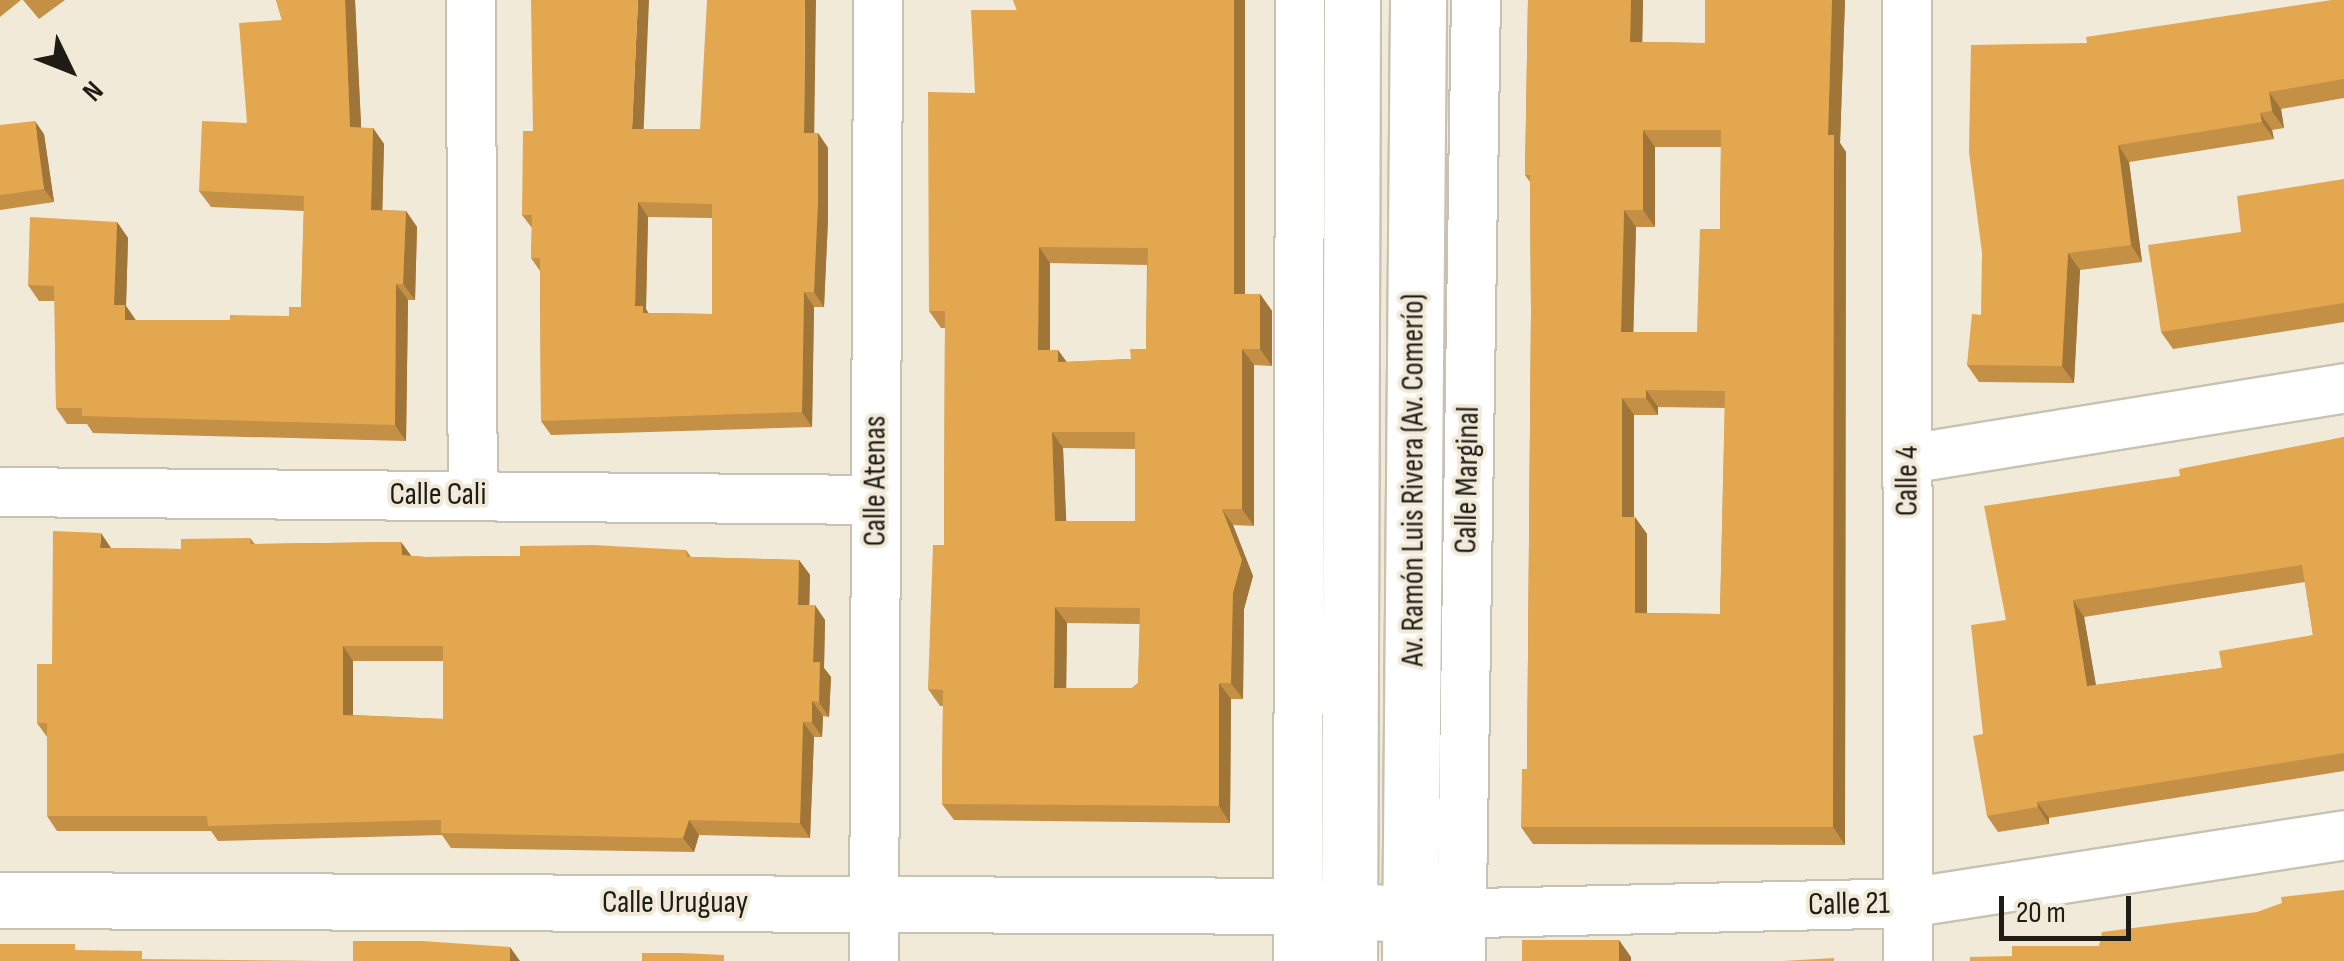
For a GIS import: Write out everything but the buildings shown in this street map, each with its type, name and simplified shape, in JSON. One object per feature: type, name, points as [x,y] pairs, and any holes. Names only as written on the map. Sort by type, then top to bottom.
[{"type":"main road","name":"Av. Ramón Luis Rivera (Av. Comerío)","points":[[1332,926],[1352,0]]},
{"type":"main road","name":"Av. Ramón Luis Rivera (Av. Comerío)","points":[[1418,0],[1427,930]]},
{"type":"main road","name":"Calle Uruguay","points":[[0,900],[874,904],[1332,926]]},
{"type":"main road","name":"Calle 21","points":[[1332,926],[1427,930]]},
{"type":"street","points":[[471,0],[473,496]]},
{"type":"street","name":"Calle Atenas","points":[[874,961],[878,0]]},
{"type":"street","points":[[1298,961],[1332,926],[1300,0]]},
{"type":"street","name":"Calle Marginal","points":[[1461,961],[1427,930],[1476,0]]},
{"type":"street","name":"Calle 4","points":[[1908,0],[1908,961]]},
{"type":"street","points":[[1908,459],[2344,388]]},
{"type":"street","name":"Calle Cali","points":[[0,492],[876,500]]},
{"type":"street","name":"Calle 21","points":[[1427,930],[1908,904],[2344,835]]}]
